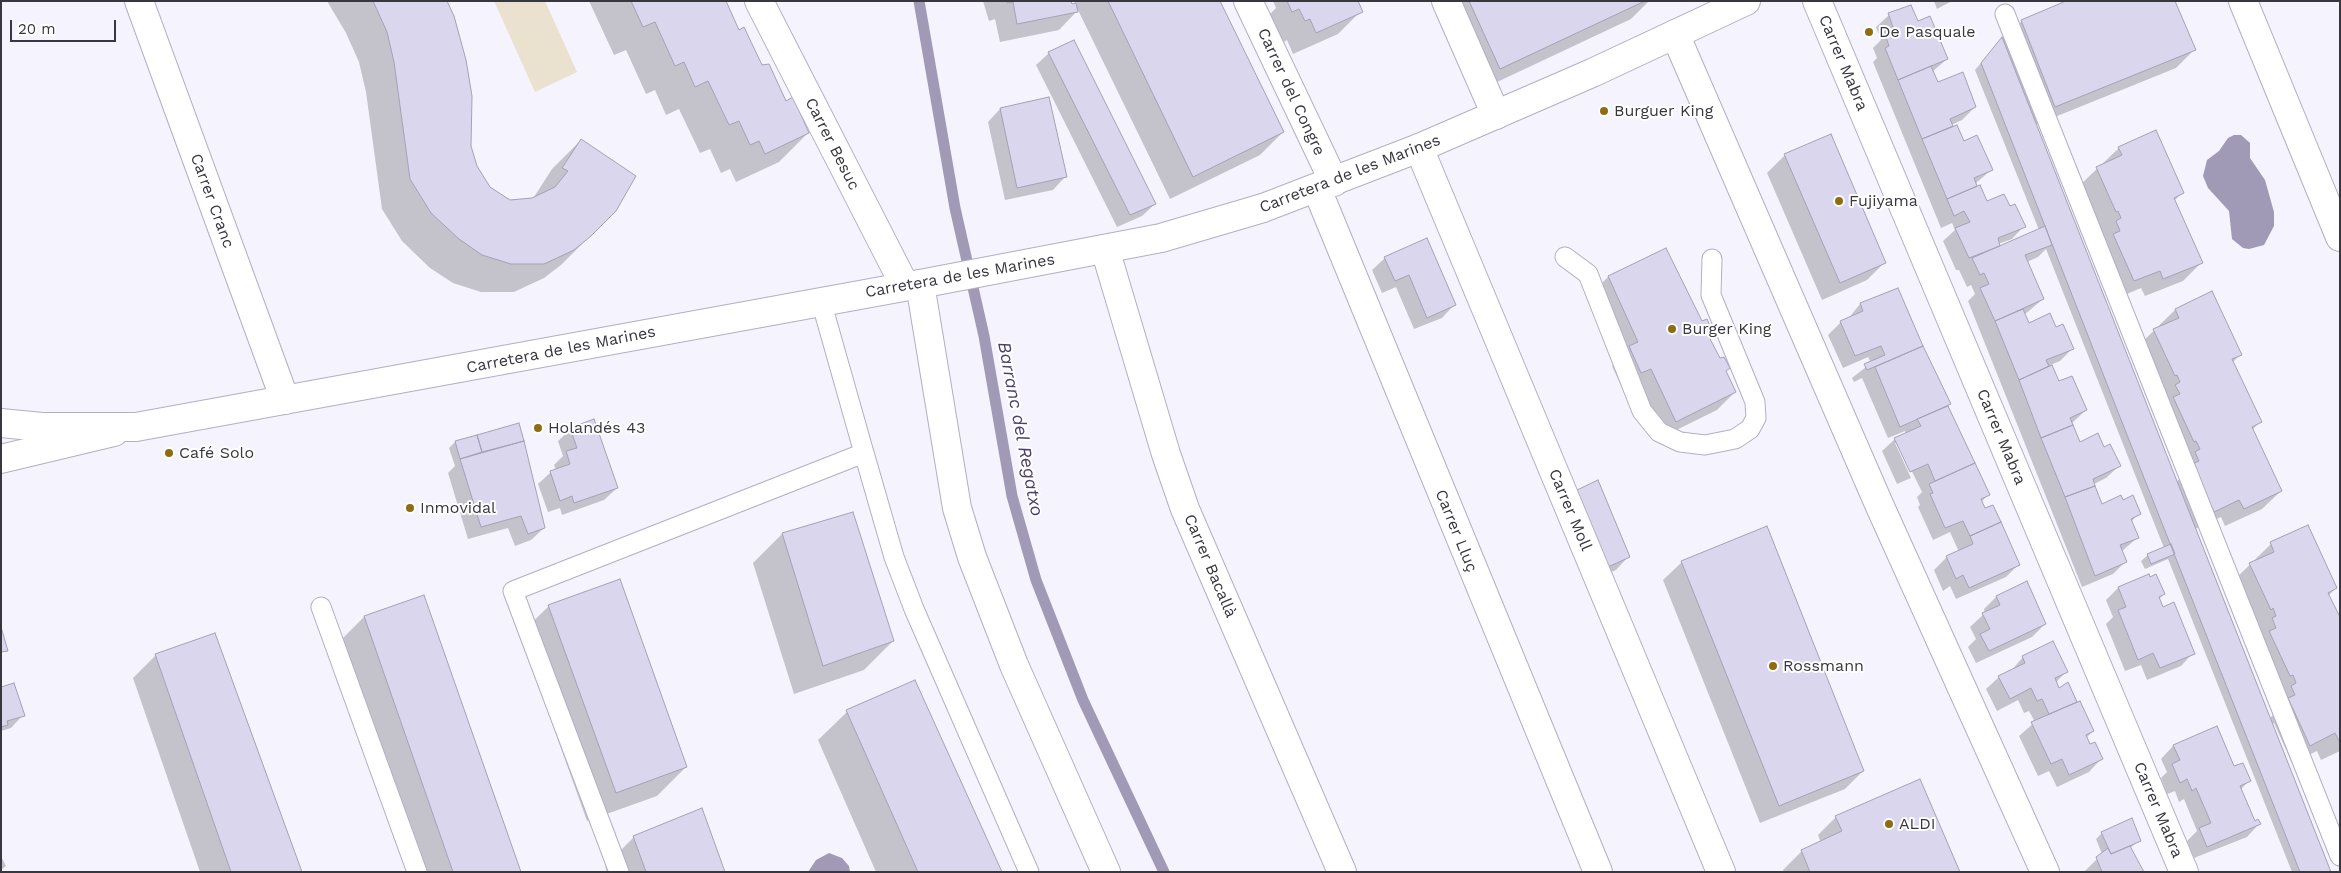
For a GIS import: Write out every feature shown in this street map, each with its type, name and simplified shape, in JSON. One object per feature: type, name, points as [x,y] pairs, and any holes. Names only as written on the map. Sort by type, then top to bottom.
[{"type":"street","name":"Carrer Cranc","points":[[140,1],[285,400]]},
{"type":"street","name":"Carrer Besuc","points":[[759,1],[922,284],[957,508],[972,557],[1014,665],[1106,872]]},
{"type":"street","name":"Carrer del Congre","points":[[1248,1],[1326,186]]},
{"type":"street","points":[[1446,1],[1496,115]]},
{"type":"street","name":"Carretera de les Marines","points":[[1,458],[136,427],[922,284],[1105,249],[1212,224],[1326,186],[1420,148],[1746,1]]},
{"type":"street","name":"Carrer Mabra","points":[[1817,1],[2184,872]]},
{"type":"street","points":[[2244,1],[2340,237]]},
{"type":"street","points":[[1675,34],[1878,502],[2045,872]]},
{"type":"street","name":"Carrer Moll","points":[[1420,148],[1721,872]]},
{"type":"street","name":"Carrer Lluç","points":[[1326,186],[1598,872]]},
{"type":"street","name":"Carrer Bacallà","points":[[1105,249],[1166,454],[1185,509],[1342,872]]},
{"type":"street","name":"Carretera de les Marines","points":[[1,423],[42,426],[136,427]]},
{"type":"lane","points":[[2005,14],[2340,856]]},
{"type":"lane","points":[[1565,257],[1588,274],[1642,411],[1659,432],[1680,442],[1705,445],[1735,439],[1750,428],[1756,418],[1755,402],[1711,295],[1712,259]]},
{"type":"lane","points":[[821,301],[894,557],[914,609],[1029,872]]},
{"type":"lane","points":[[619,872],[513,591],[864,453]]},
{"type":"lane","points":[[321,607],[417,872]]},
{"type":"shaded area","points":[[494,1],[545,1],[577,72],[535,92]]},
{"type":"shaded area","points":[[2234,135],[2241,135],[2250,143],[2250,158],[2265,180],[2274,212],[2274,226],[2264,245],[2249,249],[2243,248],[2232,239],[2229,211],[2208,188],[2203,176],[2207,160],[2219,151],[2228,138]]},
{"type":"shaded area","points":[[829,853],[842,858],[849,866],[850,872],[808,872],[816,860]]},
{"type":"building","points":[[373,1],[447,1],[454,16],[466,60],[472,96],[471,146],[477,166],[490,187],[510,200],[532,198],[555,187],[568,171],[562,168],[581,139],[636,176],[616,211],[574,250],[544,264],[511,264],[482,255],[459,239],[431,213],[410,179],[394,62],[387,32]]},
{"type":"building","points":[[631,1],[726,1],[739,30],[744,27],[762,65],[769,64],[786,101],[793,97],[809,133],[765,154],[759,141],[750,145],[739,121],[729,125],[708,81],[695,87],[684,62],[675,66],[655,22],[643,27]]},
{"type":"building","points":[[1007,1],[1071,1],[1072,4],[1076,3],[1078,12],[1017,24],[1013,2],[1007,3]]},
{"type":"building","points":[[1108,1],[1220,1],[1284,132],[1193,177]]},
{"type":"building","points":[[1287,1],[1358,1],[1363,12],[1316,33],[1310,19],[1305,21],[1299,9],[1292,12]]},
{"type":"building","points":[[1469,1],[1645,1],[1500,69]]},
{"type":"building","points":[[2066,1],[2175,1],[2196,50],[2055,107],[2021,20]]},
{"type":"building","points":[[1911,5],[1918,21],[1930,16],[1948,59],[1898,80],[1885,48],[1889,46],[1885,34],[1894,30],[1888,13]]},
{"type":"building","points":[[2002,37],[2331,872],[2300,872],[2116,407],[1981,63]]},
{"type":"building","points":[[1074,40],[1156,204],[1130,215],[1048,52]]},
{"type":"building","points":[[1931,66],[1938,82],[1963,72],[1976,107],[1950,119],[1953,126],[1922,139],[1898,80]]},
{"type":"building","points":[[1049,97],[1067,177],[1017,188],[1000,108]]},
{"type":"building","points":[[1957,125],[1964,141],[1977,135],[1993,170],[1974,178],[1977,186],[1947,199],[1922,139]]},
{"type":"building","points":[[2156,130],[2184,193],[2174,198],[2203,263],[2163,279],[2160,271],[2134,281],[2113,234],[2120,231],[2116,221],[2121,218],[2118,211],[2116,212],[2096,167],[2122,155],[2118,147]]},
{"type":"building","points":[[1831,134],[1886,263],[1840,283],[1784,154]]},
{"type":"building","points":[[1980,185],[1987,201],[2004,194],[2010,206],[2015,204],[2026,227],[1998,238],[2000,246],[1969,258],[1955,228],[1970,222],[1964,211],[1954,216],[1947,199]]},
{"type":"building","points":[[2045,226],[2052,245],[2025,255],[2044,299],[1995,321],[1980,288],[1989,284],[1984,273],[1980,275],[1972,258]]},
{"type":"building","points":[[1427,238],[1456,305],[1427,318],[1409,275],[1395,281],[1384,257]]},
{"type":"building","name":"Burger King","points":[[1666,248],[1702,321],[1707,319],[1715,337],[1710,339],[1720,358],[1724,357],[1730,368],[1726,371],[1736,392],[1676,422],[1651,369],[1641,373],[1629,346],[1638,342],[1608,276]]},
{"type":"building","points":[[1898,288],[1923,346],[1867,370],[1864,364],[1885,355],[1881,346],[1855,356],[1840,321],[1863,311],[1860,303]]},
{"type":"building","points":[[2212,291],[2242,355],[2232,359],[2262,422],[2252,427],[2282,491],[2244,509],[2239,500],[2214,512],[2192,464],[2199,461],[2195,452],[2200,449],[2196,441],[2194,442],[2173,397],[2180,394],[2175,385],[2180,382],[2177,375],[2175,376],[2153,329],[2179,318],[2175,309]]},
{"type":"building","points":[[2023,309],[2029,323],[2050,313],[2056,327],[2063,324],[2074,349],[2046,360],[2049,366],[2019,380],[1995,321]]},
{"type":"building","points":[[1923,346],[1951,404],[1900,427],[1875,367]]},
{"type":"building","points":[[2052,365],[2059,381],[2072,376],[2087,410],[2070,418],[2073,425],[2041,438],[2019,380]]},
{"type":"building","points":[[1948,406],[1975,463],[1935,481],[1928,464],[1910,472],[1894,438],[1921,426],[1917,419]]},
{"type":"building","points":[[594,419],[618,488],[574,503],[572,496],[560,501],[550,471],[570,464],[566,451],[577,448],[570,428]]},
{"type":"building","points":[[519,423],[524,441],[482,452],[477,435]]},
{"type":"building","points":[[2073,425],[2080,442],[2098,433],[2104,447],[2110,444],[2121,466],[2093,479],[2095,486],[2065,497],[2041,438]]},
{"type":"building","points":[[477,435],[482,452],[460,459],[455,441]]},
{"type":"building","points":[[524,441],[545,528],[528,534],[521,516],[481,527],[460,459]]},
{"type":"building","points":[[1975,463],[1990,495],[1981,499],[1985,508],[1993,505],[2001,522],[1970,536],[1963,521],[1945,528],[1930,494],[1933,493],[1929,484]]},
{"type":"building","points":[[1598,480],[1630,557],[1608,567],[1577,490]]},
{"type":"building","points":[[2095,486],[2102,504],[2121,495],[2123,500],[2133,495],[2141,514],[2131,519],[2139,538],[2120,545],[2127,562],[2095,576],[2065,497]]},
{"type":"building","points":[[853,512],[894,641],[823,666],[782,533]]},
{"type":"building","points":[[2001,522],[2020,565],[1969,588],[1963,575],[1956,579],[1946,556],[1973,544],[1970,536]]},
{"type":"building","points":[[2308,525],[2337,588],[2328,593],[2340,617],[2340,743],[2335,733],[2310,746],[2288,698],[2295,695],[2291,686],[2296,683],[2293,675],[2290,676],[2269,631],[2276,628],[2272,618],[2276,616],[2273,608],[2271,610],[2249,563],[2274,552],[2270,542]]},
{"type":"building","name":"Rossmann","points":[[1767,526],[1864,771],[1779,806],[1681,561]]},
{"type":"building","points":[[2171,544],[2175,554],[2151,564],[2147,554]]},
{"type":"building","points":[[2149,574],[2150,577],[2156,574],[2165,594],[2159,597],[2163,607],[2174,602],[2195,654],[2160,668],[2153,653],[2138,660],[2118,610],[2126,607],[2118,587]]},
{"type":"building","points":[[620,579],[687,767],[616,793],[548,605]]},
{"type":"building","points":[[2027,581],[2046,624],[1989,651],[1980,634],[1990,629],[1982,613],[2000,605],[1996,596]]},
{"type":"building","points":[[424,595],[521,872],[453,872],[364,616]]},
{"type":"building","points":[[1,627],[8,651],[1,652]]},
{"type":"building","points":[[215,633],[302,872],[231,872],[155,654]]},
{"type":"building","points":[[2053,641],[2068,672],[2055,678],[2059,688],[2068,682],[2077,702],[2049,714],[2042,699],[2037,701],[2031,688],[2010,699],[1998,676],[2025,663],[2022,656]]},
{"type":"building","points":[[915,680],[1002,872],[918,872],[846,710]]},
{"type":"building","points":[[14,683],[25,716],[7,721],[8,725],[1,727],[1,687]]},
{"type":"building","points":[[2080,701],[2094,731],[2086,735],[2090,744],[2095,742],[2103,759],[2069,775],[2062,759],[2051,764],[2031,722]]},
{"type":"building","points":[[2217,726],[2234,766],[2243,763],[2251,781],[2240,786],[2255,821],[2258,819],[2261,824],[2207,847],[2199,828],[2211,823],[2196,788],[2192,791],[2187,779],[2180,783],[2172,764],[2180,760],[2173,745]]},
{"type":"building","name":"ALDI","points":[[1920,779],[1960,872],[1810,872],[1801,850],[1842,831],[1835,816]]},
{"type":"building","points":[[702,808],[725,872],[646,872],[633,836]]},
{"type":"building","points":[[2132,818],[2141,841],[2111,854],[2101,832]]},
{"type":"building","points":[[2130,846],[2144,872],[2102,872],[2096,857],[2108,848],[2111,854]]},
{"type":"waterway","name":"Barranc del Regatxo","points":[[919,1],[955,208],[984,336],[1012,496],[1036,580],[1083,700],[1164,872]]},
{"type":"place","name":"De Pasquale","points":[[1869,32]]},
{"type":"place","name":"Burguer King","points":[[1604,111]]},
{"type":"place","name":"Fujiyama","points":[[1839,201]]},
{"type":"place","name":"Burger King","points":[[1672,329]]},
{"type":"place","name":"Holandés 43","points":[[538,428]]},
{"type":"place","name":"Café Solo","points":[[169,453]]},
{"type":"place","name":"Inmovidal","points":[[410,508]]},
{"type":"place","name":"Rossmann","points":[[1773,666]]},
{"type":"place","name":"ALDI","points":[[1889,824]]}]
